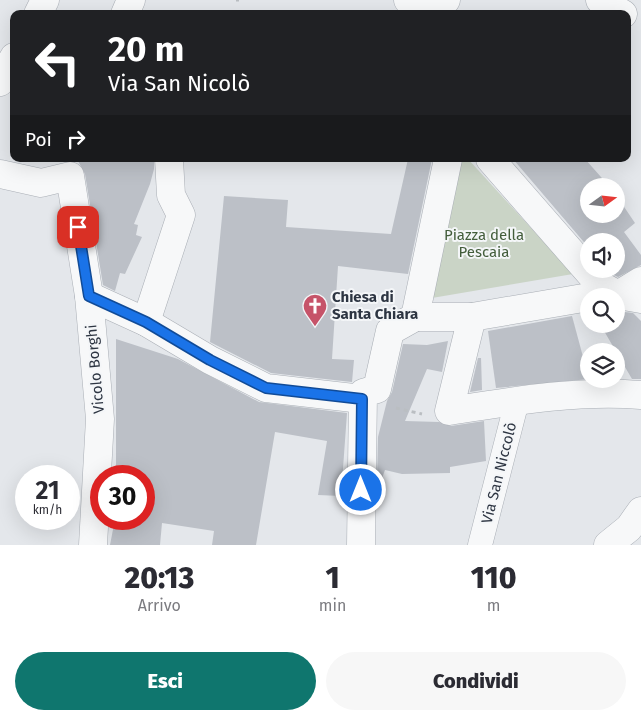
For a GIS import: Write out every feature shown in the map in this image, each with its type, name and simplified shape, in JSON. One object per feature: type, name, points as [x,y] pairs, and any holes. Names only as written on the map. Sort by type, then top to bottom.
[{"type":"street","points":[[600,0],[616,10]]},
{"type":"street","points":[[0,82],[10,64]]},
{"type":"street","points":[[41,183],[52,162]]},
{"type":"street","points":[[146,322],[181,215],[171,194],[168,162]]},
{"type":"street","points":[[415,317],[447,162]]},
{"type":"street","points":[[493,162],[600,285],[609,288]]},
{"type":"street","name":"Vicolo Borghi","points":[[0,174],[41,183],[70,176],[89,296],[100,419],[93,545]]},
{"type":"street","points":[[89,296],[146,322],[210,360],[266,388],[362,399]]},
{"type":"street","points":[[361,545],[362,399],[363,393],[377,389],[390,331],[415,317],[472,317],[580,299]]},
{"type":"street","points":[[449,411],[472,317]]},
{"type":"street","name":"Via San Niccolò","points":[[449,411],[517,401],[608,392],[641,395]]},
{"type":"street","name":"Via San Niccolò","points":[[480,545],[517,401]]},
{"type":"street","points":[[608,545],[629,528],[641,511]]},
{"type":"path","points":[[362,399],[422,414],[449,411]]},
{"type":"green space","name":"Piazza della Pescaia","points":[[454,162],[471,162],[573,274],[426,299]]},
{"type":"building","points":[[79,162],[154,162],[150,184],[134,224],[138,225],[136,235],[142,237],[125,274],[120,273],[115,291],[103,285],[85,174]]},
{"type":"building","points":[[407,162],[431,162],[408,274],[338,266],[332,359],[354,360],[352,382],[271,373],[210,342],[224,196],[288,200],[286,227],[391,234]]},
{"type":"building","points":[[516,162],[588,162],[602,178],[580,178],[580,223],[625,223],[625,208],[635,223],[624,232],[580,233],[580,237]]},
{"type":"building","points":[[625,233],[641,255],[641,265],[625,273]]},
{"type":"building","points":[[625,312],[633,313],[641,321],[641,379],[632,379],[625,367],[625,343],[611,343],[605,333],[625,333]]},
{"type":"building","points":[[572,316],[580,346],[580,380],[496,388],[488,331]]},
{"type":"building","points":[[116,339],[178,359],[259,402],[347,413],[341,496],[318,495],[327,441],[275,432],[256,545],[212,545],[214,531],[162,523],[160,545],[110,545],[113,530],[155,530],[155,465],[116,465]]},
{"type":"building","points":[[448,341],[442,372],[427,369],[405,421],[439,422],[451,426],[484,421],[486,461],[450,467],[450,473],[402,474],[385,470],[381,481],[377,480],[378,437],[387,401],[392,392],[403,344],[427,345]]},
{"type":"building","points":[[478,358],[481,358],[482,390],[470,392]]},
{"type":"place","name":"Chiesa di Santa Chiara","points":[[315,327]]},
{"type":"route","points":[[78,227],[89,296],[146,322],[210,360],[266,388],[362,399],[361,490]]}]
